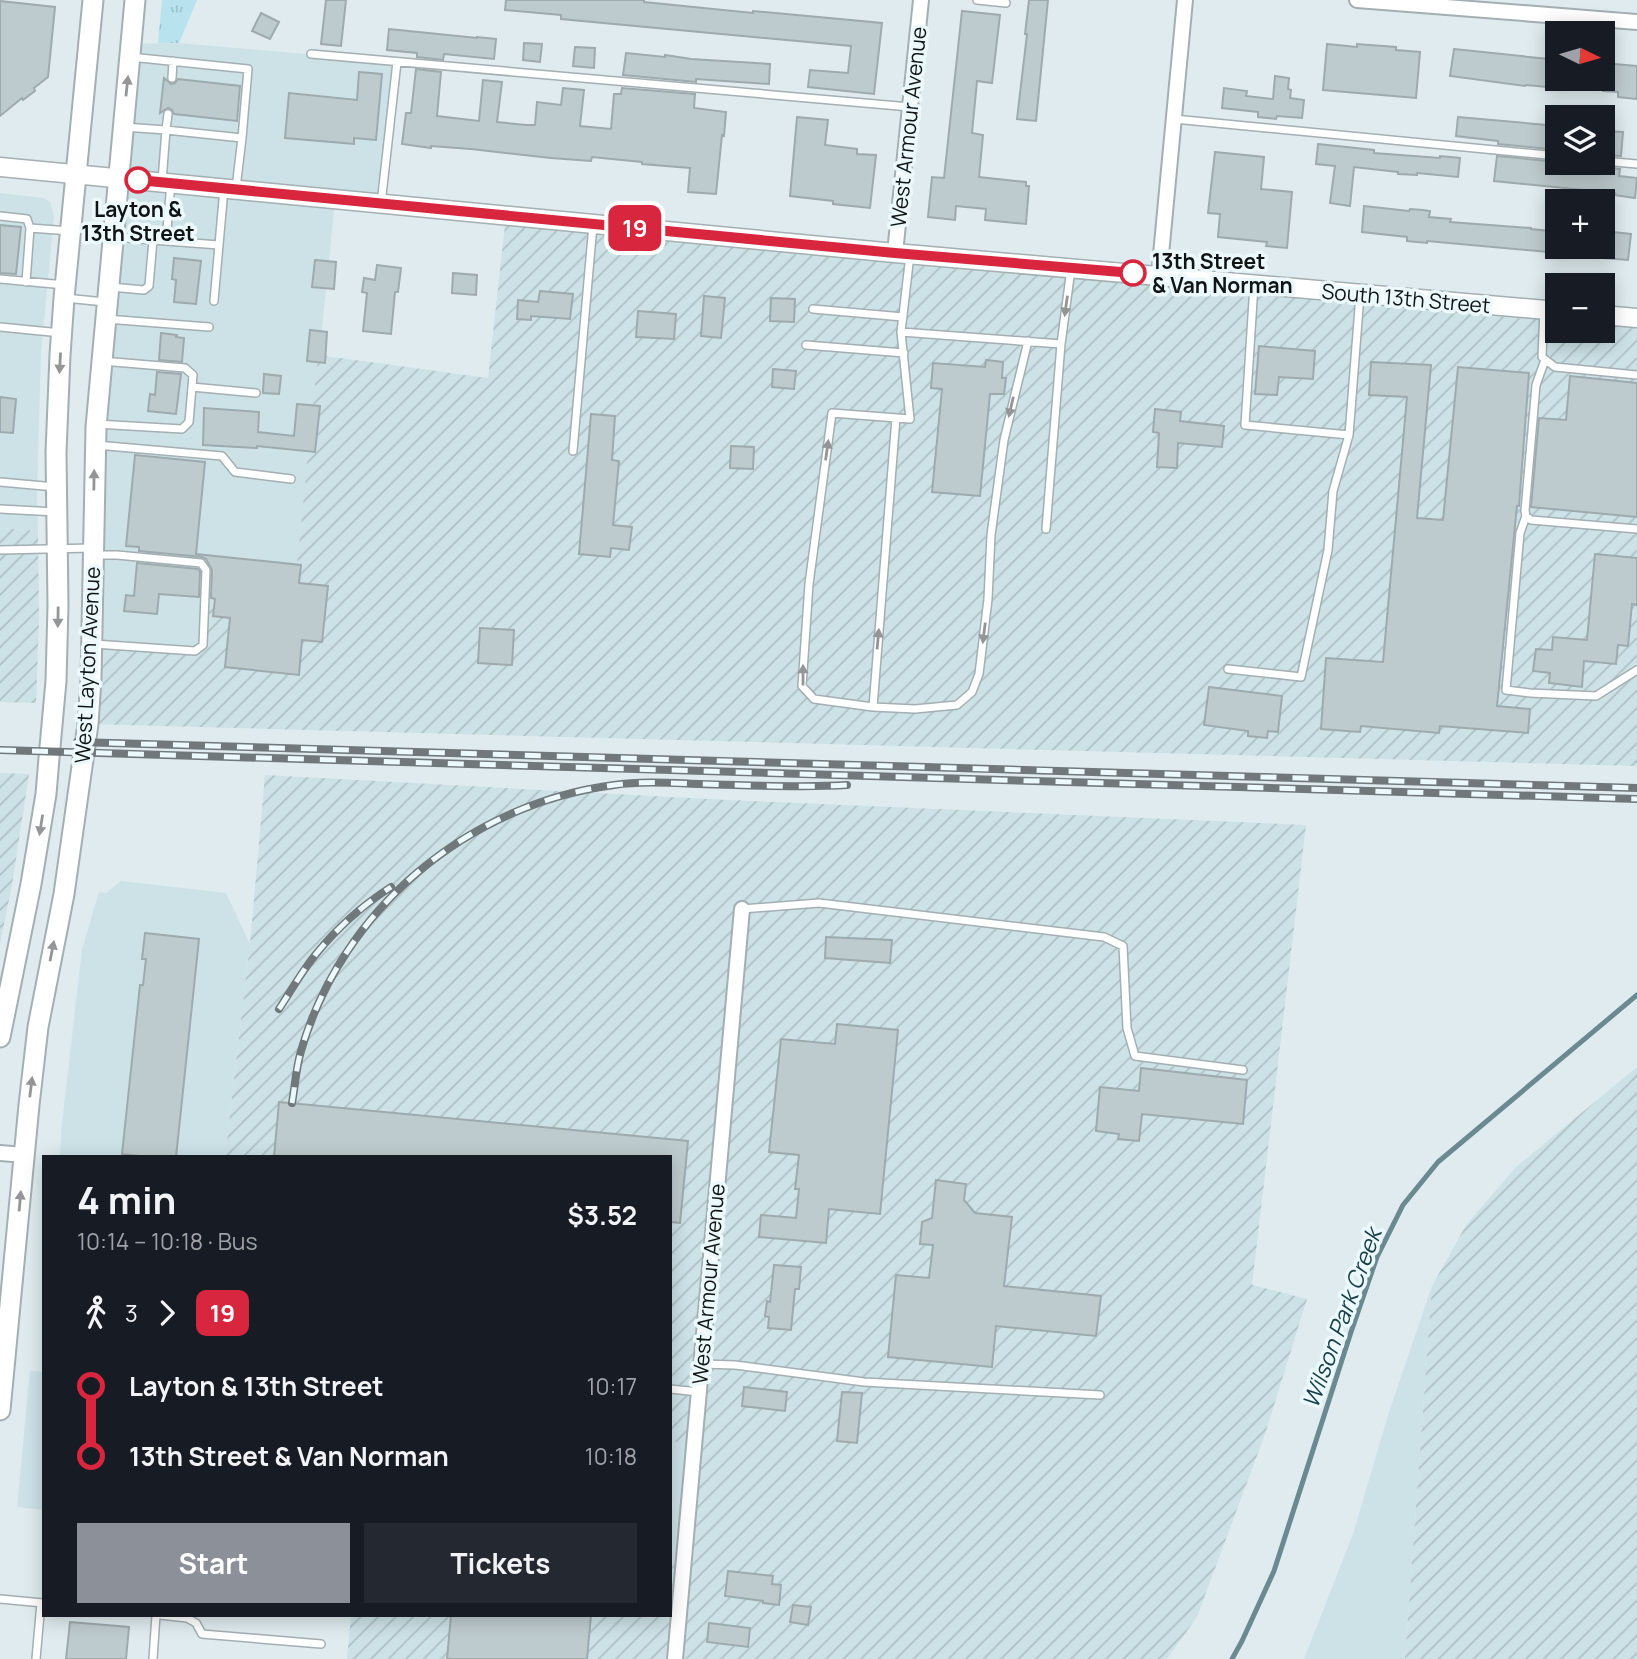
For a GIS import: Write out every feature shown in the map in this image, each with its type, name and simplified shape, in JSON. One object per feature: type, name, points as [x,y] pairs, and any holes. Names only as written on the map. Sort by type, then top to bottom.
[{"type":"main road","name":"West Layton Avenue","points":[[0,1037],[32,884],[46,794],[56,681],[57,428],[62,333],[93,0]]},
{"type":"main road","name":"West Layton Avenue","points":[[0,1410],[38,1027],[64,894],[88,724],[96,424],[135,0]]},
{"type":"street","name":"West Armour Avenue","points":[[903,254],[910,107],[921,0]]},
{"type":"street","points":[[1159,276],[1185,0]]},
{"type":"street","points":[[1357,0],[1637,22]]},
{"type":"street","name":"South 13th Street","points":[[0,167],[903,254],[1545,310]]},
{"type":"street","points":[[1615,316],[1637,318]]},
{"type":"street","name":"West Armour Avenue","points":[[675,1659],[742,909]]},
{"type":"street","points":[[0,1153],[24,1155]]},
{"type":"lane","points":[[977,0],[1006,3]]},
{"type":"lane","points":[[311,54],[910,107]]},
{"type":"lane","points":[[130,58],[248,69],[242,138],[219,245],[214,301]]},
{"type":"lane","points":[[172,79],[173,61]]},
{"type":"lane","points":[[380,204],[397,62]]},
{"type":"lane","points":[[166,241],[168,114]]},
{"type":"lane","points":[[1174,119],[1545,155]]},
{"type":"lane","points":[[123,127],[242,138]]},
{"type":"lane","points":[[1615,162],[1637,164]]},
{"type":"lane","points":[[0,216],[27,219],[30,228],[26,282]]},
{"type":"lane","points":[[572,452],[593,224]]},
{"type":"lane","points":[[30,228],[71,232]]},
{"type":"lane","points":[[113,237],[219,245]]},
{"type":"lane","points":[[107,303],[149,286],[153,240]]},
{"type":"lane","points":[[903,254],[901,331],[910,419],[832,413],[809,584],[802,686],[814,699],[873,707],[915,709],[957,705],[972,692],[979,674],[988,599],[991,535],[1004,440],[1028,341]]},
{"type":"lane","points":[[1046,529],[1061,344],[1071,268]]},
{"type":"lane","points":[[0,279],[26,282],[209,327]]},
{"type":"lane","points":[[1254,284],[1245,425],[1349,435]]},
{"type":"lane","points":[[1228,669],[1301,677],[1328,550],[1333,491],[1349,435],[1360,293]]},
{"type":"lane","points":[[813,309],[903,317]]},
{"type":"lane","points":[[0,327],[62,333]]},
{"type":"lane","points":[[901,331],[1061,344]]},
{"type":"lane","points":[[1545,342],[1542,357],[1555,367],[1637,375]]},
{"type":"lane","points":[[806,345],[904,353]]},
{"type":"lane","points":[[96,424],[181,429],[189,422],[193,374],[186,368],[102,360]]},
{"type":"lane","points":[[1545,360],[1535,385],[1526,516],[1520,533],[1506,690],[1595,696],[1637,670]]},
{"type":"lane","points":[[192,387],[256,393]]},
{"type":"lane","points":[[873,707],[896,418]]},
{"type":"lane","points":[[95,444],[222,456],[235,472],[291,479]]},
{"type":"lane","points":[[0,482],[56,488]]},
{"type":"lane","points":[[0,509],[56,512]]},
{"type":"lane","points":[[1526,516],[1531,520],[1637,529]]},
{"type":"lane","points":[[0,550],[57,548],[93,551],[201,563],[206,570],[203,645],[195,651],[92,643]]},
{"type":"lane","points":[[742,909],[819,903],[1104,937],[1123,946],[1127,1028],[1135,1056],[1243,1070]]},
{"type":"lane","points":[[701,1364],[735,1365],[864,1382],[1100,1395]]},
{"type":"lane","points":[[672,1389],[699,1392]]},
{"type":"lane","points":[[0,1599],[42,1603]]},
{"type":"lane","points":[[37,1659],[42,1612]]},
{"type":"lane","points":[[153,1659],[158,1617]]},
{"type":"lane","points":[[177,1617],[197,1623],[202,1634],[321,1644]]},
{"type":"shaded area","points":[[179,43],[397,62],[385,205],[335,200],[298,566],[205,649],[92,641],[93,555],[131,44]]},
{"type":"shaded area","points":[[0,193],[43,198],[50,202],[54,216],[41,352],[38,531],[0,528]]},
{"type":"shaded area","points":[[506,216],[1545,310],[1545,343],[1615,343],[1615,316],[1637,318],[1637,766],[88,724],[92,641],[205,649],[209,558],[297,565],[318,355],[488,378]]},
{"type":"shaded area","points":[[0,528],[38,531],[36,703],[0,702]]},
{"type":"shaded area","points":[[0,773],[29,774],[0,944]]},
{"type":"shaded area","points":[[265,775],[727,800],[1306,825],[1252,1285],[1307,1299],[1265,1434],[1197,1617],[1167,1659],[347,1659],[351,1617],[672,1617],[672,1564],[675,1561],[685,1446],[672,1441],[672,1155],[225,1155],[250,944]]},
{"type":"shaded area","points":[[121,881],[226,893],[250,944],[225,1155],[60,1155],[82,949],[99,892],[106,893]]},
{"type":"shaded area","points":[[1637,1067],[1637,1659],[1405,1659],[1432,1286],[1466,1225],[1516,1167]]},
{"type":"shaded area","points":[[1432,1286],[1405,1659],[1304,1659],[1353,1534],[1389,1412]]},
{"type":"shaded area","points":[[30,1371],[42,1372],[42,1510],[17,1507]]},
{"type":"shaded area","points":[[672,1441],[685,1446],[675,1562],[672,1564]]},
{"type":"green space","points":[[162,0],[197,0],[179,43],[158,43]]},
{"type":"building","points":[[326,0],[346,0],[341,46],[321,44]]},
{"type":"building","points":[[506,0],[644,0],[753,13],[882,23],[874,94],[808,87],[810,70],[848,73],[851,46],[561,19],[561,15],[505,10]]},
{"type":"building","points":[[1029,0],[1048,0],[1036,121],[1017,119]]},
{"type":"building","points":[[0,1],[55,7],[48,77],[34,88],[35,91],[0,116]]},
{"type":"building","points":[[962,11],[1000,15],[992,83],[977,81],[972,133],[983,135],[979,177],[1026,182],[1026,186],[1029,186],[1026,224],[985,220],[986,209],[956,206],[955,220],[928,217],[932,177],[944,178]]},
{"type":"building","points":[[261,13],[279,22],[270,39],[252,31]]},
{"type":"building","points":[[389,29],[496,39],[494,59],[444,54],[443,60],[417,57],[417,53],[387,50]]},
{"type":"building","points":[[524,43],[542,44],[540,62],[523,60]]},
{"type":"building","points":[[1327,44],[1396,47],[1396,50],[1420,52],[1416,98],[1323,90]]},
{"type":"building","points":[[575,47],[595,48],[594,68],[573,66]]},
{"type":"building","points":[[1454,49],[1545,59],[1545,87],[1450,76]]},
{"type":"building","points":[[626,53],[770,64],[769,84],[696,79],[696,82],[623,75]]},
{"type":"building","points":[[1615,64],[1637,66],[1637,99],[1618,97],[1618,92],[1603,91],[1615,91]]},
{"type":"building","points":[[416,69],[441,72],[437,116],[479,121],[483,80],[502,82],[497,122],[526,125],[535,125],[537,102],[561,105],[563,88],[584,90],[580,126],[611,129],[614,94],[621,94],[622,88],[695,94],[694,108],[726,112],[716,194],[688,192],[690,168],[592,157],[591,161],[402,144],[406,113],[411,113]]},
{"type":"building","points":[[359,72],[382,74],[376,140],[354,138],[354,144],[285,138],[289,93],[357,100]]},
{"type":"building","points":[[1275,76],[1289,78],[1290,98],[1304,100],[1302,118],[1258,117],[1258,112],[1222,108],[1224,88],[1247,91],[1246,96],[1273,99]]},
{"type":"building","points":[[164,78],[171,84],[178,79],[240,86],[237,121],[174,114],[168,108],[160,113]]},
{"type":"building","points":[[797,117],[828,120],[825,145],[857,149],[857,154],[876,155],[870,208],[790,196]]},
{"type":"building","points":[[1458,117],[1545,125],[1545,149],[1498,144],[1498,141],[1456,136]]},
{"type":"building","points":[[1615,132],[1623,132],[1621,156],[1615,156]]},
{"type":"building","points":[[1318,144],[1374,150],[1374,153],[1460,158],[1458,177],[1398,174],[1354,167],[1350,206],[1330,203],[1335,166],[1316,164]]},
{"type":"building","points":[[1215,152],[1264,157],[1261,189],[1292,192],[1287,248],[1266,246],[1267,242],[1218,237],[1220,214],[1208,213]]},
{"type":"building","points":[[1497,156],[1545,161],[1545,175],[1615,175],[1615,168],[1620,169],[1619,176],[1637,178],[1635,198],[1615,195],[1615,189],[1575,189],[1494,181]]},
{"type":"building","points":[[1364,206],[1430,211],[1429,217],[1451,219],[1450,222],[1545,230],[1545,252],[1407,241],[1407,237],[1362,232]]},
{"type":"building","points":[[0,225],[21,227],[16,274],[0,273]]},
{"type":"building","points":[[1615,232],[1631,234],[1628,260],[1615,259]]},
{"type":"building","points":[[174,258],[201,261],[196,304],[174,302]]},
{"type":"building","points":[[315,260],[336,262],[334,289],[312,287]]},
{"type":"building","points":[[377,265],[401,268],[398,292],[395,292],[391,334],[363,331],[367,293],[362,292],[364,278],[375,280]]},
{"type":"building","points":[[453,273],[477,275],[476,295],[452,293]]},
{"type":"building","points":[[540,291],[573,294],[570,319],[531,316],[531,320],[517,319],[518,300],[538,302]]},
{"type":"building","points":[[704,296],[725,298],[721,338],[701,336]]},
{"type":"building","points":[[771,298],[795,299],[794,322],[770,321]]},
{"type":"building","points":[[638,311],[676,314],[674,339],[636,337]]},
{"type":"building","points":[[310,330],[327,332],[325,363],[307,361]]},
{"type":"building","points":[[161,333],[184,338],[182,362],[159,360]]},
{"type":"building","points":[[1259,346],[1315,351],[1313,379],[1279,377],[1277,395],[1255,394]]},
{"type":"building","points":[[986,360],[1003,362],[1002,378],[1006,378],[1004,394],[990,394],[980,496],[932,492],[942,389],[931,388],[933,363],[985,367]]},
{"type":"building","points":[[1371,362],[1431,365],[1417,518],[1443,520],[1458,367],[1529,373],[1519,506],[1497,706],[1530,709],[1528,733],[1440,726],[1439,733],[1361,726],[1360,732],[1321,729],[1326,658],[1383,662],[1407,397],[1369,395]]},
{"type":"building","points":[[773,369],[796,371],[794,389],[772,387]]},
{"type":"building","points":[[157,372],[181,374],[176,414],[148,411],[150,394],[155,395]]},
{"type":"building","points":[[264,374],[281,376],[279,394],[263,393]]},
{"type":"building","points":[[1570,376],[1637,383],[1637,517],[1531,507],[1539,418],[1566,420]]},
{"type":"building","points":[[0,397],[16,399],[13,433],[0,432]]},
{"type":"building","points":[[297,404],[320,406],[315,452],[257,446],[203,445],[204,408],[259,412],[258,432],[294,436]]},
{"type":"building","points":[[1155,409],[1181,412],[1180,421],[1224,426],[1222,447],[1178,443],[1177,468],[1157,467],[1159,433],[1153,432]]},
{"type":"building","points":[[591,414],[615,416],[612,460],[619,461],[613,525],[632,527],[629,550],[611,548],[610,557],[579,554]]},
{"type":"building","points":[[731,446],[754,447],[753,469],[730,468]]},
{"type":"building","points":[[135,455],[205,462],[196,554],[301,565],[299,583],[328,586],[322,642],[302,640],[299,675],[225,667],[230,618],[213,616],[215,599],[211,598],[212,570],[206,559],[139,551],[139,547],[126,546]]},
{"type":"building","points":[[1595,554],[1637,558],[1637,605],[1632,604],[1628,646],[1618,645],[1616,664],[1584,661],[1582,687],[1549,683],[1550,673],[1533,671],[1536,649],[1552,650],[1553,637],[1587,640]]},
{"type":"building","points":[[137,563],[198,569],[199,597],[159,594],[157,614],[124,611],[126,595],[134,596]]},
{"type":"building","points":[[480,628],[514,630],[512,665],[478,663]]},
{"type":"building","points":[[1209,687],[1282,696],[1278,732],[1268,731],[1267,738],[1248,736],[1248,731],[1204,725]]},
{"type":"building","points":[[145,933],[199,939],[176,1155],[122,1154],[140,985],[143,985],[146,959],[142,959]]},
{"type":"building","points":[[826,937],[892,940],[890,963],[825,958]]},
{"type":"building","points":[[837,1024],[898,1030],[880,1214],[829,1209],[826,1243],[759,1237],[761,1215],[796,1218],[799,1189],[795,1189],[799,1155],[769,1152],[781,1039],[835,1044]]},
{"type":"building","points":[[1141,1068],[1247,1080],[1243,1124],[1142,1114],[1139,1141],[1118,1139],[1119,1134],[1096,1131],[1100,1087],[1139,1091]]},
{"type":"building","points":[[279,1102],[688,1141],[680,1223],[672,1222],[672,1155],[274,1155]]},
{"type":"building","points":[[936,1180],[966,1184],[964,1200],[975,1213],[1012,1217],[1004,1286],[1101,1296],[1096,1336],[996,1326],[992,1367],[888,1357],[896,1275],[929,1278],[933,1245],[920,1244],[922,1222],[932,1218]]},
{"type":"building","points":[[774,1265],[801,1267],[799,1289],[795,1289],[791,1330],[768,1328],[769,1317],[765,1316],[767,1301],[770,1302]]},
{"type":"building","points":[[744,1387],[787,1392],[785,1411],[742,1406]]},
{"type":"building","points":[[842,1392],[862,1393],[857,1443],[837,1441]]},
{"type":"building","points":[[728,1571],[773,1576],[772,1584],[781,1585],[779,1605],[725,1596]]},
{"type":"building","points":[[793,1605],[811,1607],[808,1625],[790,1622]]},
{"type":"building","points":[[451,1617],[591,1617],[587,1659],[447,1659]]},
{"type":"building","points":[[70,1622],[129,1627],[126,1659],[66,1659]]},
{"type":"building","points":[[709,1623],[750,1628],[748,1647],[707,1642]]},
{"type":"waterway","name":"Wilson Park Creek","points":[[1232,1659],[1274,1571],[1377,1257],[1403,1205],[1438,1162],[1637,995]]},
{"type":"railway","points":[[77,742],[1637,788]]},
{"type":"railway","points":[[0,750],[1637,799]]},
{"type":"railway","points":[[292,1103],[301,1051],[320,1000],[347,952],[380,909],[418,872],[462,840],[509,815],[560,796],[614,785],[847,785]]},
{"type":"railway","points":[[279,1009],[311,961],[333,935],[361,909],[391,887]]},
{"type":"bus line","name":"19","points":[[138,180],[895,253],[1133,273]]},
{"type":"place","name":"Layton & 13th Street","points":[[138,180]]},
{"type":"place","name":"13th Street & Van Norman","points":[[1133,273]]}]
